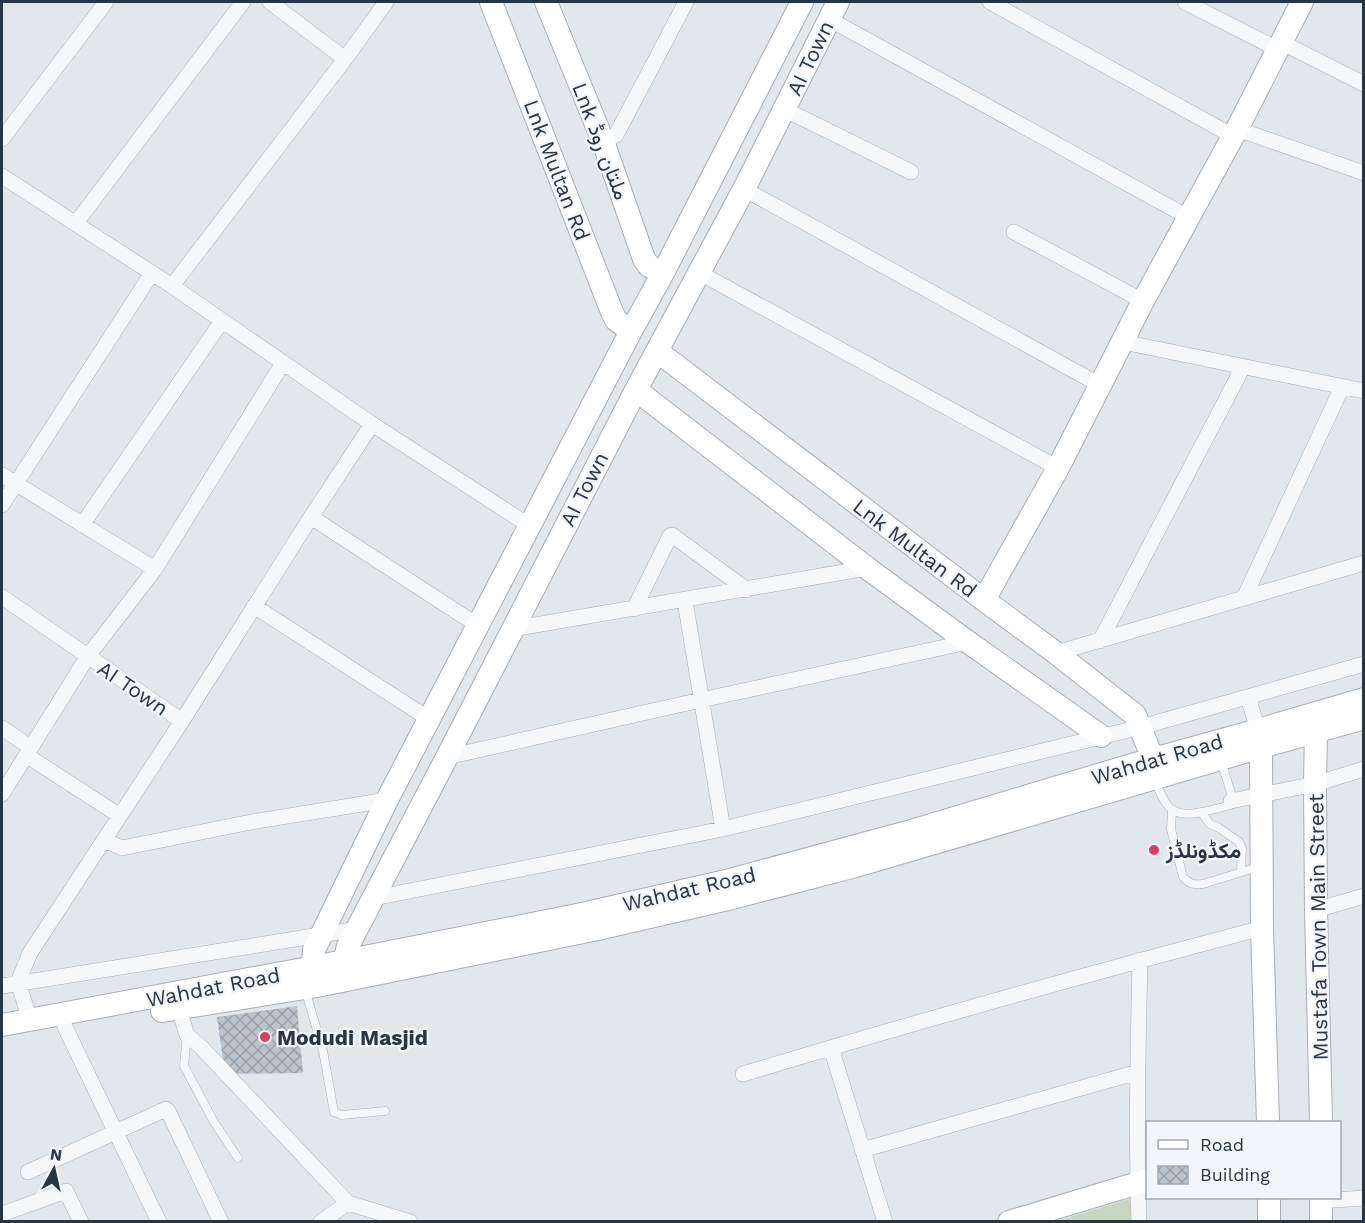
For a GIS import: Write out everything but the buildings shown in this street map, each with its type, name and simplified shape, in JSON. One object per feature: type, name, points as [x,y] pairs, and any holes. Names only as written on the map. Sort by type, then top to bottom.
[{"type":"street","points":[[2,139],[106,2]]},
{"type":"street","points":[[76,223],[243,2]]},
{"type":"street","points":[[270,2],[345,59]]},
{"type":"street","points":[[172,286],[386,2]]},
{"type":"street","name":"Lnk Multan Rd","points":[[491,2],[612,312],[616,320],[632,331]]},
{"type":"street","name":"Lnk ملتان روڈ","points":[[546,2],[603,141],[644,259],[649,266],[663,273]]},
{"type":"street","points":[[603,141],[616,135],[686,2]]},
{"type":"street","points":[[312,980],[314,950],[387,800],[802,2]]},
{"type":"street","points":[[990,2],[1235,132],[1364,172]]},
{"type":"street","points":[[1185,2],[1364,84]]},
{"type":"street","points":[[984,600],[1058,468],[1143,301],[1235,132],[1302,2]]},
{"type":"street","points":[[833,10],[1188,217]]},
{"type":"street","name":"AI Town","points":[[347,970],[346,950],[646,371],[744,189],[833,10]]},
{"type":"street","points":[[784,109],[911,172]]},
{"type":"street","points":[[2,176],[172,286],[372,424],[530,526]]},
{"type":"street","points":[[744,189],[1100,385]]},
{"type":"street","points":[[1014,232],[1143,301]]},
{"type":"street","points":[[698,272],[1058,468]]},
{"type":"street","points":[[2,505],[8,480],[152,273]]},
{"type":"street","points":[[82,525],[222,321]]},
{"type":"street","points":[[1123,342],[1364,391]]},
{"type":"street","points":[[619,355],[646,371]]},
{"type":"street","points":[[2,794],[88,656],[155,569],[283,363]]},
{"type":"street","points":[[1100,641],[1243,366]]},
{"type":"street","name":"Lnk Multan Rd","points":[[646,371],[867,568],[1101,736]]},
{"type":"street","name":"Lnk Multan Rd","points":[[646,371],[984,600],[1056,653],[1135,716],[1154,769]]},
{"type":"street","points":[[1244,598],[1342,387]]},
{"type":"street","name":"AI Town","points":[[2,597],[182,721],[310,517],[372,424]]},
{"type":"street","points":[[8,480],[155,569]]},
{"type":"street","points":[[310,517],[477,625]]},
{"type":"street","points":[[634,609],[672,535],[747,590]]},
{"type":"street","points":[[1056,653],[1364,562]]},
{"type":"street","points":[[508,567],[537,581]]},
{"type":"street","points":[[512,629],[867,568]]},
{"type":"street","points":[[685,600],[723,829]]},
{"type":"street","points":[[254,606],[429,719]]},
{"type":"street","points":[[447,757],[968,642]]},
{"type":"street","points":[[374,898],[723,829],[1141,728],[1364,664]]},
{"type":"street","points":[[1248,697],[1260,739],[1261,796],[1252,869],[1262,928],[1268,1121]]},
{"type":"street","name":"Wahdat Road","points":[[2,1025],[30,1020],[64,1021],[179,1009],[312,980],[726,881],[1260,739],[1314,723],[1364,699]]},
{"type":"street","name":"Wahdat Road","points":[[1314,723],[1364,718]]},
{"type":"street","points":[[30,1020],[18,982],[30,953],[182,721]]},
{"type":"street","name":"Mustafa Town Main Street","points":[[1314,723],[1321,1121]]},
{"type":"street","points":[[2,728],[28,751],[120,816]]},
{"type":"street","name":"Wahdat Road","points":[[1154,769],[1220,759],[1260,739]]},
{"type":"street","points":[[1231,801],[1261,796],[1364,769]]},
{"type":"street","points":[[104,840],[122,848],[251,822],[387,800]]},
{"type":"street","points":[[1316,910],[1364,896]]},
{"type":"street","points":[[2,986],[358,928]]},
{"type":"street","points":[[743,1074],[1140,960],[1262,928]]},
{"type":"street","points":[[1139,1221],[1143,1182],[1138,1072],[1140,960]]},
{"type":"street","name":"Wahdat Road","points":[[2,1038],[64,1021],[312,980]]},
{"type":"street","points":[[179,1009],[187,1035],[201,1047],[348,1203],[410,1221]]},
{"type":"street","points":[[64,1021],[159,1221]]},
{"type":"street","points":[[831,1048],[885,1221]]},
{"type":"street","points":[[862,1150],[1138,1072]]},
{"type":"street","points":[[28,1172],[166,1109],[221,1221]]},
{"type":"street","points":[[1009,1221],[1143,1182]]},
{"type":"street","points":[[2,1214],[66,1191],[81,1221]]},
{"type":"street","points":[[1321,1207],[1364,1198]]},
{"type":"street","points":[[1269,1199],[1269,1221]]},
{"type":"street","points":[[321,1221],[348,1203]]},
{"type":"lane","points":[[1154,769],[1162,799],[1172,811],[1190,815],[1230,804],[1232,796],[1220,759]]},
{"type":"lane","points":[[1172,811],[1171,829],[1183,877],[1188,883],[1203,884],[1252,869],[1239,843],[1210,824],[1201,812]]},
{"type":"lane","points":[[312,980],[334,1112],[342,1116],[385,1111]]},
{"type":"lane","points":[[187,1035],[184,1066],[214,1122],[238,1158]]},
{"type":"green space","points":[[1129,1199],[1135,1213],[1135,1221],[1054,1222]]},
{"type":"place","name":"مکڈونلڈز","points":[[1154,850]]},
{"type":"place","name":"Modudi Masjid","points":[[265,1037]]}]
